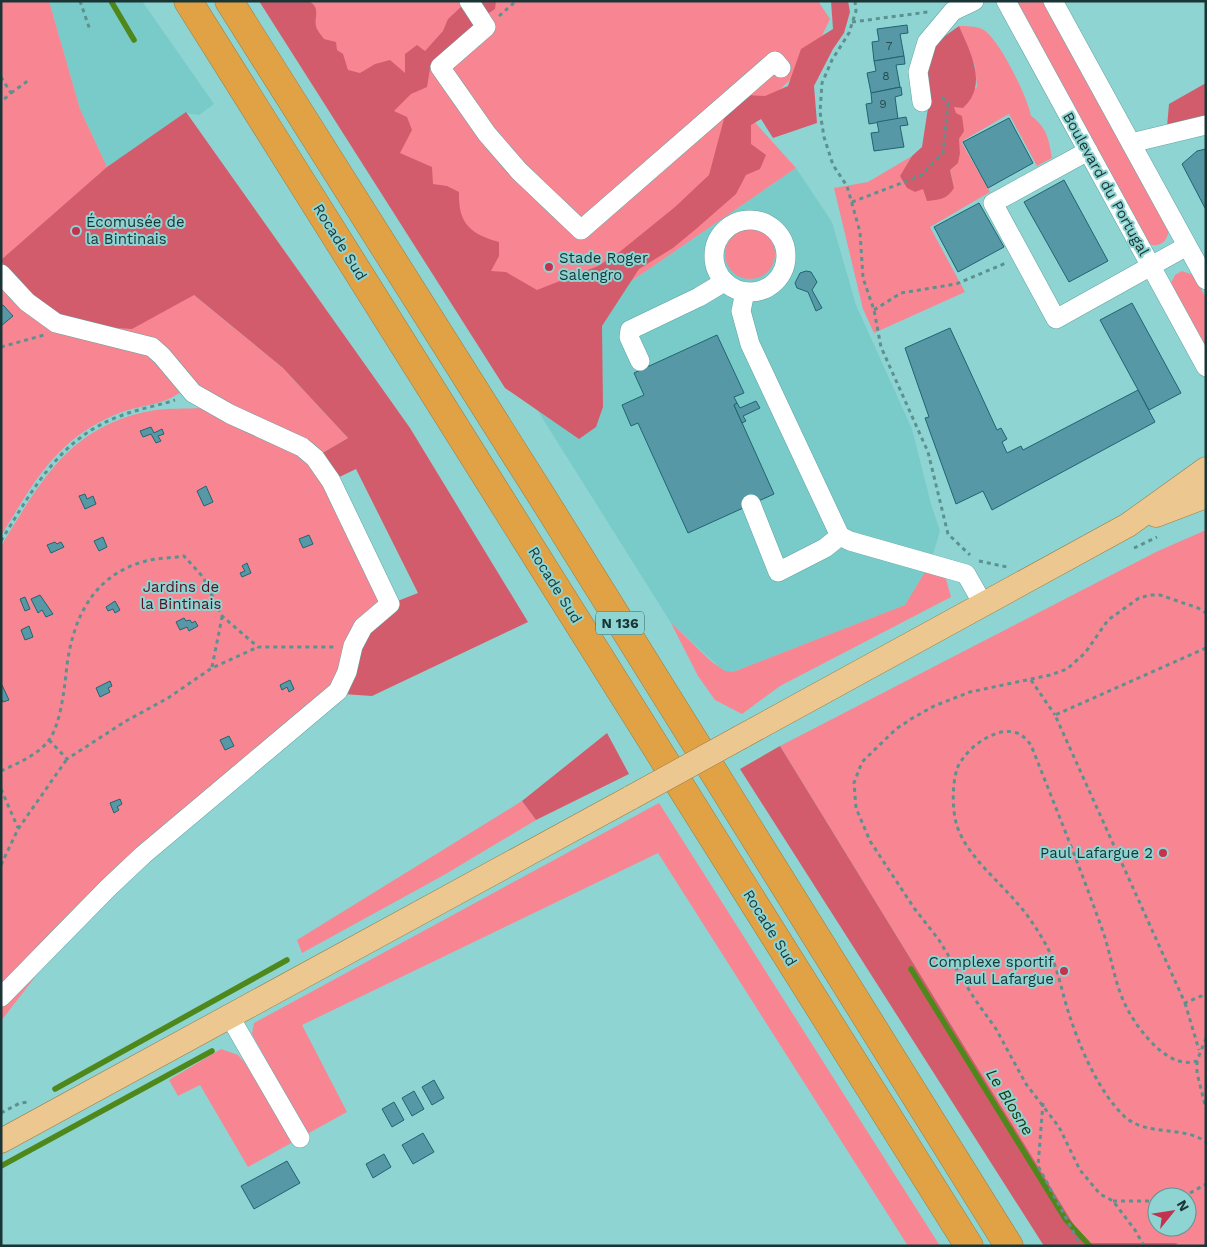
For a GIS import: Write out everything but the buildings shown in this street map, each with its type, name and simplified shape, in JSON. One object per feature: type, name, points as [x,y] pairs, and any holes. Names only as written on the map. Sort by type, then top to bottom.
[{"type":"highway","name":"Rocade Sud","points":[[188,1],[969,1246]]},
{"type":"highway","name":"N 136","points":[[229,1],[551,512],[1009,1246]]},
{"type":"main road","points":[[1,1141],[1076,554],[1128,525],[1206,469]]},
{"type":"main road","points":[[1128,525],[1206,496]]},
{"type":"street","points":[[469,1],[486,27],[440,67],[487,134],[519,171],[580,230],[775,61],[781,68]]},
{"type":"street","points":[[922,102],[918,72],[928,42],[952,6],[974,1]]},
{"type":"street","name":"Boulevard du Portugal","points":[[1006,1],[1206,367]]},
{"type":"street","points":[[1053,1],[1206,280]]},
{"type":"street","points":[[1131,143],[1206,125]]},
{"type":"street","points":[[1088,151],[993,203],[1056,319],[1187,246]]},
{"type":"street","points":[[742,221],[759,221],[770,226],[779,234],[784,245],[786,257],[784,269],[768,287],[757,292],[745,292],[724,282],[714,261],[714,249],[718,238],[726,228],[742,221]]},
{"type":"street","points":[[1,274],[9,285],[43,315],[69,328],[152,347],[193,393],[230,414],[302,447],[321,466],[390,604],[363,627],[353,646],[347,672],[338,691],[143,855],[1,997]]},
{"type":"street","points":[[640,361],[629,337],[630,330],[699,297],[724,282]]},
{"type":"street","points":[[745,292],[741,311],[750,344],[840,536],[850,541],[966,574],[983,604]]},
{"type":"street","points":[[751,504],[778,572],[825,548],[840,536]]},
{"type":"street","points":[[230,1017],[300,1138]]},
{"type":"path","points":[[80,1],[90,30]]},
{"type":"path","points":[[855,1],[856,11],[848,33],[832,60],[822,83],[820,112],[824,137],[833,165],[847,186],[860,232],[863,278],[874,310],[881,347],[928,452],[948,534],[972,557],[985,564],[1010,567]]},
{"type":"path","points":[[852,22],[922,13],[952,6]]},
{"type":"path","points":[[852,202],[920,176],[943,153],[948,103],[918,72]]},
{"type":"path","points":[[1,77],[11,92]]},
{"type":"path","points":[[1,102],[11,92],[30,80]]},
{"type":"path","points":[[874,310],[901,293],[956,284],[1022,256]]},
{"type":"path","points":[[1,348],[69,328]]},
{"type":"path","points":[[1,541],[48,466],[76,440],[96,426],[120,416],[193,393]]},
{"type":"path","points":[[1,771],[26,760],[49,740],[64,695],[68,645],[80,611],[92,594],[116,574],[146,561],[184,556],[203,577],[222,616],[258,647]]},
{"type":"path","points":[[1144,1246],[1135,1230],[1113,1201],[1100,1194],[1090,1184],[1059,1127],[1026,1084],[996,1029],[974,998],[939,940],[914,908],[870,841],[862,824],[854,795],[856,772],[862,762],[891,734],[934,706],[964,694],[1031,680],[1067,669],[1085,653],[1108,620],[1139,598],[1160,595],[1198,608],[1206,613]]},
{"type":"path","points":[[212,668],[222,616]]},
{"type":"path","points":[[1,864],[18,829],[68,759],[126,721],[168,698],[212,668],[258,647],[353,646]]},
{"type":"path","points":[[1055,715],[1206,648]]},
{"type":"path","points":[[1031,680],[1055,715],[1185,1003],[1199,1052]]},
{"type":"path","points":[[1197,1061],[1189,1064],[1172,1058],[1147,1036],[1129,1012],[1115,979],[1109,949],[1084,879],[1031,745],[1018,733],[1008,731],[999,733],[974,747],[961,762],[955,779],[957,826],[968,846],[1017,903],[1046,944],[1056,965],[1073,1027],[1096,1076],[1112,1102],[1126,1118],[1156,1129],[1199,1137],[1206,1142]]},
{"type":"path","points":[[49,740],[68,759]]},
{"type":"path","points":[[1,789],[18,829]]},
{"type":"path","points":[[1185,1003],[1206,994]]},
{"type":"path","points":[[1206,1038],[1197,1061],[1206,1109]]},
{"type":"path","points":[[1042,1103],[1038,1166],[1081,1246]]},
{"type":"path","points":[[1113,1201],[1147,1201]]},
{"type":"shaded area","points":[[49,1],[142,1],[214,104],[199,115],[186,113],[107,167],[80,109]]},
{"type":"shaded area","points":[[259,1],[308,1],[312,4],[316,10],[317,29],[324,39],[336,42],[337,50],[343,54],[348,70],[360,73],[375,64],[390,60],[405,73],[405,54],[417,45],[425,51],[443,31],[448,19],[463,5],[469,1],[496,1],[495,9],[483,17],[430,69],[427,87],[411,94],[394,111],[407,117],[412,130],[400,153],[432,167],[433,184],[447,186],[459,192],[461,212],[468,226],[480,235],[499,242],[499,256],[491,271],[506,272],[537,290],[598,266],[617,254],[675,207],[709,175],[725,115],[746,95],[765,96],[788,86],[801,49],[833,29],[831,1],[848,1],[850,12],[844,33],[833,49],[814,86],[817,123],[773,138],[761,119],[751,125],[751,144],[766,155],[760,169],[746,175],[736,194],[696,229],[673,248],[639,269],[602,326],[603,407],[596,427],[579,439],[505,388]]},
{"type":"shaded area","points":[[959,26],[975,68],[975,89],[971,99],[963,108],[954,107],[956,113],[962,116],[964,131],[959,139],[960,153],[958,163],[950,170],[954,188],[949,195],[943,198],[927,201],[923,189],[915,192],[907,188],[900,176],[912,156],[922,147],[928,108],[924,71],[931,46]]},
{"type":"shaded area","points":[[1206,83],[1206,117],[1167,127],[1169,104]]},
{"type":"shaded area","points":[[186,112],[410,428],[528,622],[372,696],[343,694],[366,634],[390,604],[418,593],[356,469],[331,481],[319,455],[348,438],[283,368],[194,295],[132,329],[75,325],[14,284],[1,260],[107,167]]},
{"type":"shaded area","points":[[796,168],[832,222],[856,305],[912,429],[931,504],[940,531],[930,564],[905,605],[733,672],[725,672],[671,623],[509,365]]},
{"type":"shaded area","points":[[607,733],[629,774],[536,820],[522,801]]},
{"type":"shaded area","points":[[780,746],[1085,1243],[1178,1243],[1173,1246],[1044,1246],[740,769]]},
{"type":"green space","name":"Écomusée de la Bintinais","points":[[1,1],[49,1],[80,109],[107,167],[194,295],[283,368],[348,438],[319,455],[190,384],[173,397],[117,414],[96,424],[78,436],[48,464],[24,498],[1,536]]},
{"type":"green space","name":"Stade Roger Salengro","points":[[273,1],[818,1],[830,19],[811,59],[751,118],[796,168],[509,365]]},
{"type":"green space","points":[[1014,1],[1045,1],[1169,229],[1163,243],[1157,245],[1149,244]]},
{"type":"green space","points":[[959,26],[982,29],[996,43],[1018,82],[1031,116],[1044,129],[1050,145],[1052,158],[1037,166],[1009,114],[964,140],[962,143],[990,192],[930,227],[965,292],[874,333],[863,309],[834,188],[868,182],[912,156],[901,176],[923,189],[954,188],[950,170],[960,153],[954,107],[977,87],[975,66]]},
{"type":"green space","points":[[750,229],[760,231],[768,236],[773,244],[775,254],[773,264],[768,272],[760,277],[750,279],[740,277],[732,272],[727,264],[725,254],[727,244],[732,236],[740,231]]},
{"type":"green space","points":[[1182,271],[1193,275],[1206,298],[1206,352],[1170,285],[1175,275]]},
{"type":"green space","name":"Jardins de la Bintinais","points":[[201,408],[310,460],[385,606],[354,673],[76,924],[1,1021],[1,546],[46,477],[62,458],[80,442],[101,428],[126,417],[155,410]]},
{"type":"green space","name":"Complexe sportif Paul Lafargue","points":[[1206,530],[1206,1246],[1095,1246],[1093,1243],[1085,1243],[780,746],[1156,552]]},
{"type":"green space","points":[[928,567],[946,579],[951,597],[780,686],[742,714],[715,700],[698,676],[671,623],[712,662],[725,671],[733,672],[905,605]]},
{"type":"green space","points":[[522,801],[536,820],[444,875],[302,953],[297,940]]},
{"type":"green space","points":[[659,803],[940,1246],[908,1246],[658,853],[302,1025],[347,1112],[307,1134],[252,1034],[254,1023]]},
{"type":"green space","points":[[221,1049],[238,1055],[250,1069],[293,1142],[248,1167],[200,1085],[178,1096],[169,1080]]},
{"type":"waterway","name":"Le Blosne","points":[[111,1],[134,40]]},
{"type":"waterway","points":[[55,1089],[287,960]]},
{"type":"waterway","name":"Le Blosne","points":[[911,969],[1066,1220],[1090,1246]]},
{"type":"waterway","points":[[1,1166],[212,1051]]},
{"type":"place","name":"Écomusée de la Bintinais","points":[[76,231]]},
{"type":"place","name":"Stade Roger Salengro","points":[[549,267]]},
{"type":"place","name":"Paul Lafargue 2","points":[[1163,853]]},
{"type":"place","name":"Complexe sportif Paul Lafargue","points":[[1064,971]]}]
